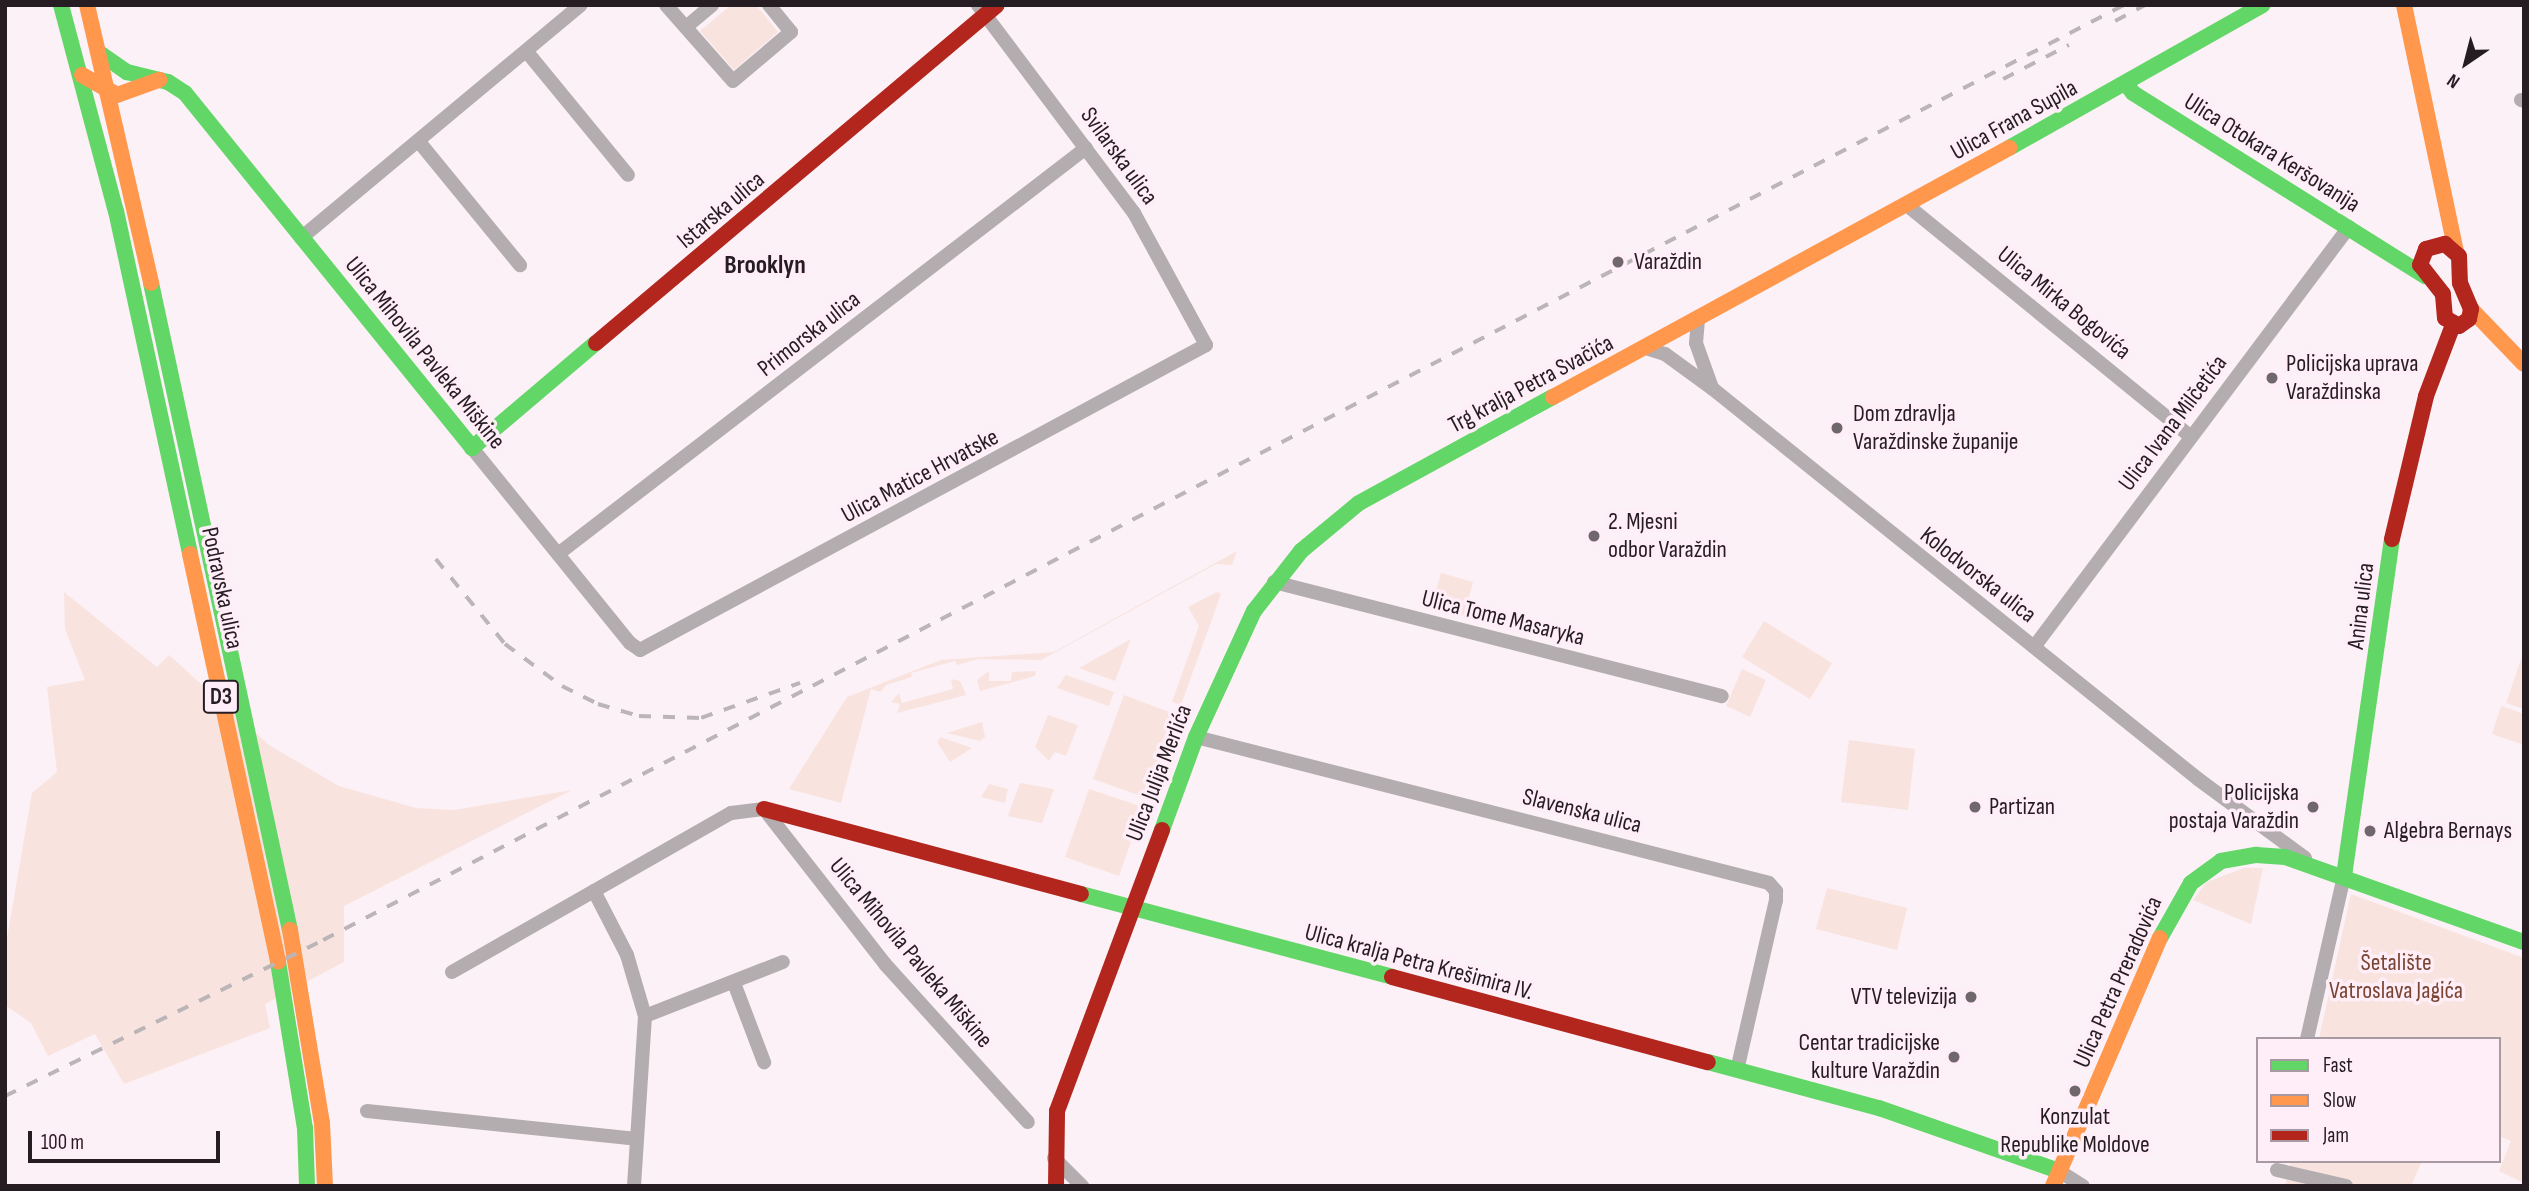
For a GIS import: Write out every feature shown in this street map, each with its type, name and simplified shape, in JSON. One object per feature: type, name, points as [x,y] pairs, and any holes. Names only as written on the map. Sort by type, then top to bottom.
[{"type":"main road","name":"Podravska ulica","points":[[61,5],[82,75],[158,397],[287,1002],[305,1128],[307,1186]]},
{"type":"main road","name":"Podravska ulica","points":[[88,5],[111,93],[297,965],[322,1123],[325,1186]]},
{"type":"main road","name":"Ulica Frana Supila","points":[[1785,273],[2263,5]]},
{"type":"main road","points":[[2404,5],[2445,217],[2456,251],[2460,283],[2471,309],[2486,329],[2524,364]]},
{"type":"main road","name":"Istarska ulica","points":[[472,448],[987,9]]},
{"type":"main road","name":"Ulica Mihovila Pavleka Miškine","points":[[101,54],[127,72],[159,80],[185,93],[472,448]]},
{"type":"main road","points":[[82,75],[111,93],[135,91],[159,80]]},
{"type":"main road","name":"Ulica Otokara Keršovanija","points":[[2126,84],[2133,93],[2425,276]]},
{"type":"main road","points":[[117,126],[135,91]]},
{"type":"main road","points":[[2445,217],[2420,265],[2425,276],[2443,294],[2454,322]]},
{"type":"main road","points":[[2396,258],[2445,244],[2456,251]]},
{"type":"main road","name":"Trg kralja Petra Svačića","points":[[1436,459],[1785,273]]},
{"type":"main road","points":[[2454,322],[2471,309]]},
{"type":"main road","points":[[2454,322],[2486,329]]},
{"type":"main road","name":"Anina ulica","points":[[2344,876],[2373,697],[2392,539],[2442,346],[2454,322]]},
{"type":"main road","name":"Ulica Julija Merlića","points":[[1056,1186],[1054,1158],[1058,1111],[1196,737],[1228,662],[1274,582],[1301,551],[1343,514],[1436,459]]},
{"type":"main road","name":"Ulica kralja Petra Krešimira IV.","points":[[764,809],[1931,1122],[2056,1178]]},
{"type":"main road","name":"Ulica Petra Preradovića","points":[[2056,1178],[2171,912],[2185,890],[2205,870],[2238,857],[2278,856],[2316,865],[2524,942]]},
{"type":"street","points":[[301,238],[420,143],[581,5]]},
{"type":"street","points":[[666,5],[733,81],[791,32],[769,5]]},
{"type":"street","points":[[686,27],[712,5]]},
{"type":"street","name":"Svilarska ulica","points":[[987,9],[1134,213],[1206,345]]},
{"type":"street","points":[[527,52],[628,175]]},
{"type":"street","points":[[420,143],[520,265]]},
{"type":"street","name":"Primorska ulica","points":[[558,554],[1086,148]]},
{"type":"street","name":"Ulica Mirka Bogovića","points":[[1908,206],[2190,436]]},
{"type":"street","name":"Ulica Ivana Milčetića","points":[[2034,647],[2190,436],[2349,228]]},
{"type":"street","points":[[1698,320],[1698,354],[1713,389]]},
{"type":"street","name":"Ulica Matice Hrvatske","points":[[655,645],[1206,345]]},
{"type":"street","name":"Trg kralja Petra Svačića","points":[[1646,348],[1685,369],[1713,389]]},
{"type":"street","name":"Kolodvorska ulica","points":[[1713,389],[2216,793],[2316,865]]},
{"type":"street","name":"Ulica Mihovila Pavleka Miškine","points":[[472,448],[634,648],[655,645]]},
{"type":"street","name":"Ulica Tome Masaryka","points":[[1274,582],[1722,696]]},
{"type":"street","name":"Slavenska ulica","points":[[1196,737],[1769,883],[1776,891],[1776,900],[1737,1070]]},
{"type":"street","points":[[452,972],[731,813],[764,809]]},
{"type":"street","name":"Ulica Mihovila Pavleka Miškine","points":[[764,809],[885,964],[1028,1122]]},
{"type":"street","points":[[2307,1037],[2344,876]]},
{"type":"street","points":[[594,891],[627,955],[645,1016],[634,1186]]},
{"type":"street","points":[[645,1016],[783,962]]},
{"type":"street","points":[[734,983],[764,1062]]},
{"type":"street","points":[[367,1111],[637,1139]]},
{"type":"street","points":[[1054,1158],[1082,1186]]},
{"type":"street","points":[[2274,1186],[2278,1166],[2346,1186]]},
{"type":"street","points":[[2056,1178],[2083,1186]]},
{"type":"green space","points":[[731,5],[756,5],[778,32],[734,70],[700,31]]},
{"type":"green space","points":[[1237,551],[1232,565],[1216,564],[1041,660],[978,659],[957,665],[955,661],[911,673],[912,677],[886,685],[881,692],[871,689],[841,803],[789,789],[847,697],[941,660],[1054,652]]},
{"type":"green space","points":[[1441,573],[1473,582],[1464,616],[1431,607]]},
{"type":"green space","points":[[64,592],[157,667],[169,655],[269,745],[339,786],[416,808],[454,810],[572,790],[344,906],[344,962],[265,1004],[270,1028],[124,1084],[95,1034],[48,1056],[31,1023],[5,1005],[5,950],[32,793],[57,772],[47,687],[85,680],[65,629]]},
{"type":"green space","points":[[1217,592],[1221,594],[1181,705],[1172,702],[1199,626],[1188,607]]},
{"type":"green space","points":[[1764,621],[1832,663],[1810,699],[1742,657]]},
{"type":"green space","points":[[1131,639],[1115,681],[1079,668]]},
{"type":"green space","points":[[2524,655],[2524,709],[2506,703]]},
{"type":"green space","points":[[1742,669],[1766,680],[1750,717],[1726,706]]},
{"type":"green space","points":[[989,671],[989,681],[1011,681],[1012,672],[1036,671],[1035,676],[980,691],[977,680]]},
{"type":"green space","points":[[1066,675],[1114,692],[1109,706],[1057,688]]},
{"type":"green space","points":[[951,679],[960,681],[966,695],[897,713],[900,704],[891,702],[899,693],[902,703],[953,689]]},
{"type":"green space","points":[[1124,695],[1177,715],[1147,798],[1093,779]]},
{"type":"green space","points":[[2501,706],[2524,714],[2524,745],[2492,734]]},
{"type":"green space","points":[[1048,715],[1078,725],[1066,756],[1055,752],[1049,761],[1035,747]]},
{"type":"green space","points":[[982,722],[985,737],[980,741],[947,733]]},
{"type":"green space","points":[[940,737],[972,748],[950,762],[937,742]]},
{"type":"green space","points":[[1849,740],[1915,749],[1908,810],[1841,802]]},
{"type":"green space","points":[[1020,783],[1054,789],[1042,823],[1008,816]]},
{"type":"green space","points":[[989,784],[1008,789],[1005,803],[981,797]]},
{"type":"green space","points":[[1089,789],[1143,807],[1119,876],[1065,857]]},
{"type":"green space","points":[[2244,868],[2263,868],[2251,924],[2193,900],[2207,882]]},
{"type":"green space","points":[[1827,888],[1907,908],[1897,950],[1816,929]]},
{"type":"green space","name":"Šetalište Vatroslava Jagića","points":[[2351,894],[2524,958],[2524,1183],[2499,1171],[2511,1141],[2501,1137],[2501,1037],[2319,1037]]},
{"type":"green space","points":[[2291,1163],[2421,1163],[2411,1186],[2285,1186]]},
{"type":"railway","points":[[5,1096],[323,940],[2124,5]]},
{"type":"railway","points":[[2115,21],[2145,5]]},
{"type":"railway","points":[[2003,79],[2069,45]]},
{"type":"railway","points":[[436,559],[505,644],[562,686],[598,704],[639,716],[701,718],[800,683]]},
{"type":"traffic: fast","points":[[61,5],[116,211],[190,554]]},
{"type":"traffic: fast","points":[[2009,148],[2263,5]]},
{"type":"traffic: fast","points":[[101,54],[127,72],[168,82],[185,93],[472,448],[596,343]]},
{"type":"traffic: fast","points":[[2126,84],[2133,93],[2425,276]]},
{"type":"traffic: fast","points":[[151,283],[290,930]]},
{"type":"traffic: fast","points":[[1162,830],[1196,737],[1254,611],[1301,551],[1359,503],[1553,397]]},
{"type":"traffic: fast","points":[[2344,876],[2392,539]]},
{"type":"traffic: fast","points":[[2160,938],[2191,883],[2221,861],[2256,855],[2285,857],[2524,942]]},
{"type":"traffic: fast","points":[[1081,894],[1392,977]]},
{"type":"traffic: fast","points":[[278,962],[305,1128],[307,1186]]},
{"type":"traffic: fast","points":[[1708,1062],[1879,1108],[2059,1171]]},
{"type":"traffic: slow","points":[[87,5],[151,283]]},
{"type":"traffic: slow","points":[[2404,5],[2456,251]]},
{"type":"traffic: slow","points":[[82,75],[117,95],[159,80]]},
{"type":"traffic: slow","points":[[1553,397],[2009,148]]},
{"type":"traffic: slow","points":[[2471,309],[2524,364]]},
{"type":"traffic: slow","points":[[190,554],[278,962]]},
{"type":"traffic: slow","points":[[290,930],[322,1123],[325,1186]]},
{"type":"traffic: slow","points":[[2053,1186],[2160,938]]},
{"type":"traffic: jam","points":[[596,343],[997,5]]},
{"type":"traffic: jam","points":[[2445,244],[2459,256],[2460,283],[2471,309],[2469,319],[2459,326],[2445,318],[2443,294],[2420,265],[2426,249],[2445,244]]},
{"type":"traffic: jam","points":[[2392,539],[2426,396],[2453,325]]},
{"type":"traffic: jam","points":[[764,809],[1081,894]]},
{"type":"traffic: jam","points":[[1056,1186],[1057,1111],[1162,830]]},
{"type":"traffic: jam","points":[[1392,977],[1708,1062]]},
{"type":"place","name":"Varaždin","points":[[1618,262]]},
{"type":"place","name":"Policijska uprava Varaždinska","points":[[2272,378]]},
{"type":"place","name":"Dom zdravlja Varaždinske županije","points":[[1837,428]]},
{"type":"place","name":"2. Mjesni odbor Varaždin","points":[[1594,536]]},
{"type":"place","name":"Partizan","points":[[1975,807]]},
{"type":"place","name":"Policijska postaja Varaždin","points":[[2313,807]]},
{"type":"place","name":"Algebra Bernays","points":[[2370,831]]},
{"type":"place","name":"VTV televizija","points":[[1971,997]]},
{"type":"place","name":"Centar tradicijske kulture Varaždin","points":[[1954,1057]]},
{"type":"place","name":"Konzulat Republike Moldove","points":[[2075,1091]]},
{"type":"district","name":"Brooklyn","points":[[765,266]]}]
